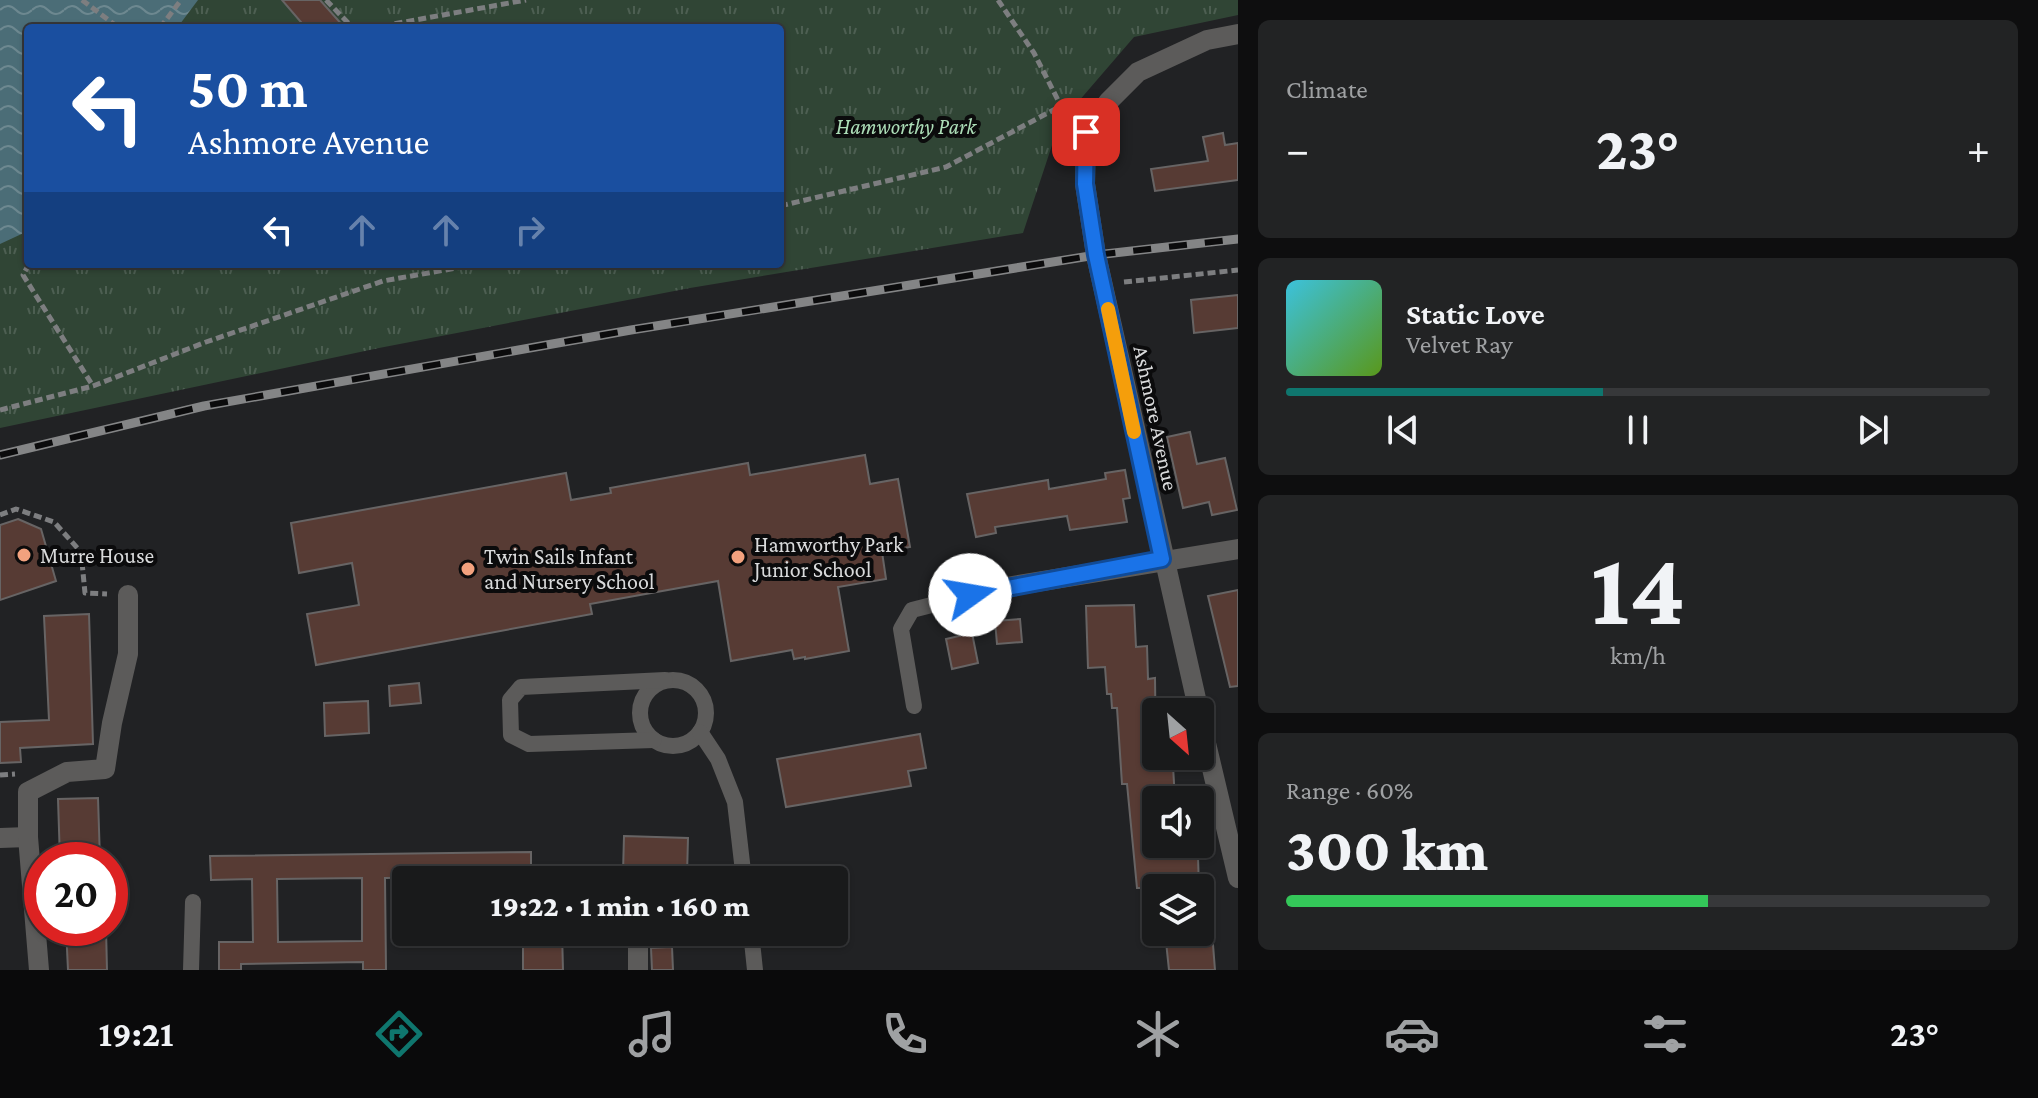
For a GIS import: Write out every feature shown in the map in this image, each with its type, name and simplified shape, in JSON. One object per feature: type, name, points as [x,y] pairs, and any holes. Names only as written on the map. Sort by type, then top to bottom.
[{"type":"street","name":"Ashmore Avenue","points":[[1196,698],[1102,285],[1085,184],[1086,132],[1109,101],[1138,72],[1207,40],[1238,34]]},
{"type":"street","points":[[994,589],[1162,559],[1238,549]]},
{"type":"street","points":[[39,970],[28,837],[28,792],[67,772],[105,769],[128,654],[128,595]]},
{"type":"street","points":[[1212,770],[1238,878]]},
{"type":"street","points":[[0,838],[28,837]]},
{"type":"street","points":[[638,946],[638,970]]},
{"type":"lane","points":[[914,706],[901,629],[912,610],[994,589]]},
{"type":"lane","points":[[654,740],[529,744],[511,735],[510,700],[521,687],[677,679],[697,689],[707,710],[700,732],[684,745],[663,745],[654,740],[641,724],[641,703],[654,685],[665,680]]},
{"type":"lane","points":[[700,732],[718,759],[735,802],[742,866]]},
{"type":"lane","points":[[191,970],[193,902]]},
{"type":"lane","points":[[752,946],[755,970]]},
{"type":"path","points":[[82,0],[114,24]]},
{"type":"path","points":[[163,24],[181,0]]},
{"type":"path","points":[[326,0],[349,24]]},
{"type":"path","points":[[393,24],[526,0]]},
{"type":"path","points":[[784,205],[946,167],[1061,106],[1034,53],[998,0]]},
{"type":"path","points":[[27,268],[23,275],[93,386]]},
{"type":"path","points":[[0,410],[93,386],[206,342],[383,281],[456,268]]},
{"type":"path","points":[[1102,285],[1238,270]]},
{"type":"path","points":[[0,515],[16,509],[54,522],[81,552],[85,593]]},
{"type":"green space","name":"Hamworthy Park","points":[[188,0],[1238,0],[1238,15],[1134,37],[1059,124],[1023,233],[690,288],[379,348],[0,428],[0,229],[24,219],[24,268],[784,268],[784,24],[175,24]]},
{"type":"water","points":[[0,0],[198,0],[180,24],[24,24],[24,233],[0,244]]},
{"type":"building","points":[[282,0],[320,0],[341,24],[303,24]]},
{"type":"building","points":[[1223,133],[1225,145],[1238,143],[1238,180],[1155,191],[1151,169],[1208,161],[1203,137]]},
{"type":"building","points":[[1238,295],[1238,328],[1194,333],[1191,300]]},
{"type":"building","points":[[1190,432],[1197,464],[1225,458],[1237,510],[1212,515],[1209,502],[1183,508],[1167,437]]},
{"type":"building","points":[[865,455],[870,484],[898,479],[910,547],[882,552],[886,579],[838,587],[849,651],[794,659],[792,650],[731,661],[718,581],[590,604],[592,614],[316,665],[307,614],[359,605],[352,563],[299,573],[291,523],[566,473],[571,500],[611,493],[610,488],[748,463],[750,475]]},
{"type":"building","points":[[1125,470],[1130,498],[1123,499],[1127,522],[1070,530],[1067,516],[995,527],[996,533],[976,537],[967,494],[1048,480],[1049,489],[1106,479],[1105,473]]},
{"type":"building","name":"Murre House","points":[[18,519],[41,529],[56,581],[0,600],[0,525]]},
{"type":"building","points":[[1238,590],[1238,686],[1230,687],[1208,596]]},
{"type":"building","points":[[1134,605],[1136,647],[1147,646],[1148,679],[1155,678],[1155,698],[1142,698],[1142,770],[1173,770],[1174,786],[1142,786],[1142,858],[1198,858],[1199,874],[1142,874],[1142,888],[1137,888],[1127,784],[1122,784],[1117,708],[1112,708],[1111,694],[1107,694],[1105,667],[1088,668],[1086,606]]},
{"type":"building","points":[[89,614],[93,744],[20,748],[21,762],[0,763],[0,722],[49,720],[44,616]]},
{"type":"building","points":[[1020,619],[1022,642],[997,644],[995,621]]},
{"type":"building","points":[[972,633],[978,663],[952,669],[946,639]]},
{"type":"building","points":[[419,683],[421,703],[390,706],[389,686]]},
{"type":"building","points":[[368,701],[369,733],[325,736],[324,703]]},
{"type":"building","points":[[920,734],[926,768],[908,771],[911,786],[786,807],[777,759]]},
{"type":"building","points":[[98,798],[99,842],[59,842],[58,799]]},
{"type":"building","points":[[624,836],[688,838],[687,866],[623,866]]},
{"type":"building","points":[[531,852],[531,866],[392,866],[392,878],[385,878],[386,970],[363,970],[363,962],[241,964],[241,970],[219,970],[219,942],[253,942],[252,879],[211,880],[210,856]],"holes":[[[362,878],[362,941],[278,942],[277,879]]]},
{"type":"building","points":[[67,946],[106,946],[107,970],[68,970]]},
{"type":"building","points":[[523,946],[562,946],[563,970],[523,970]]},
{"type":"building","points":[[1166,946],[1213,946],[1215,970],[1169,970]]},
{"type":"building","points":[[672,947],[673,970],[652,970],[651,948]]},
{"type":"railway","points":[[0,455],[204,406],[631,330],[1096,255],[1238,239]]},
{"type":"slow traffic","points":[[1108,309],[1134,432]]},
{"type":"place","name":"Murre House","points":[[24,555]]},
{"type":"place","name":"Hamworthy Park Junior School","points":[[738,557]]},
{"type":"place","name":"Twin Sails Infant and Nursery School","points":[[468,569]]},
{"type":"route","points":[[970,595],[1162,559],[1096,255],[1085,184],[1086,132]]}]
